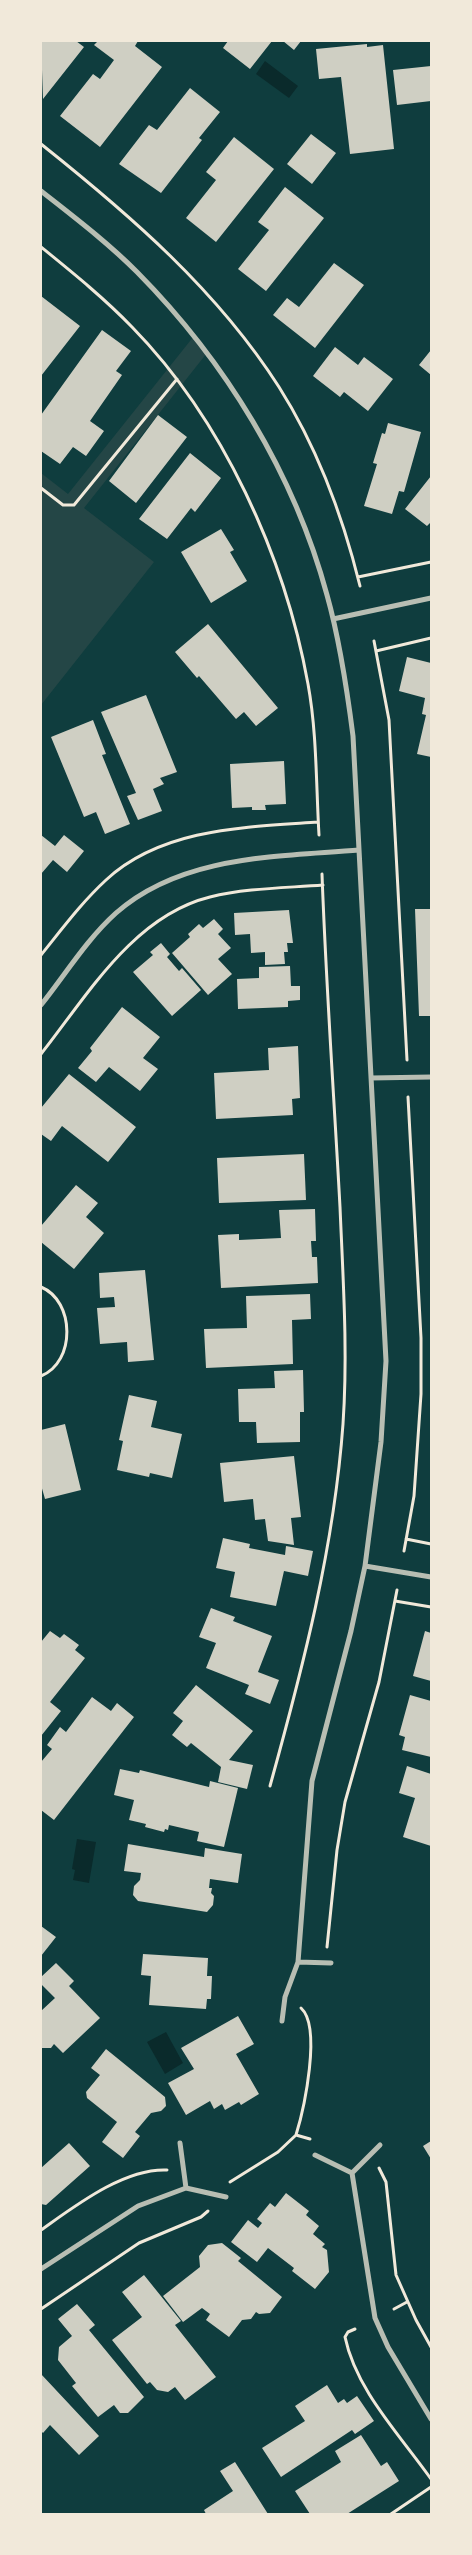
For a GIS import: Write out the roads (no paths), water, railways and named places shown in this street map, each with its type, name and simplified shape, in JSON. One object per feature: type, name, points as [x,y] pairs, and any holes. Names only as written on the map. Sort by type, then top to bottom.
[{"type":"street","points":[[41,191],[103,240],[135,270],[187,326],[252,421],[289,491],[317,563],[333,619],[346,681],[353,736],[386,1361],[381,1442],[364,1566],[351,1631],[312,1781],[298,1962],[285,1996],[282,2021]]},
{"type":"street","points":[[333,619],[431,598]]},
{"type":"street","points":[[41,1005],[90,942],[116,914],[163,882],[191,870],[220,864],[359,850]]},
{"type":"street","points":[[371,1078],[431,1077]]},
{"type":"street","points":[[364,1566],[431,1577]]},
{"type":"street","points":[[298,1962],[328,1963]]},
{"type":"street","points":[[180,2143],[186,2188]]},
{"type":"street","points":[[352,2173],[380,2145]]},
{"type":"street","points":[[315,2154],[352,2173]]},
{"type":"street","points":[[352,2173],[375,2318],[388,2347],[431,2419]]},
{"type":"street","points":[[41,2269],[138,2206],[186,2188],[226,2197]]}]
